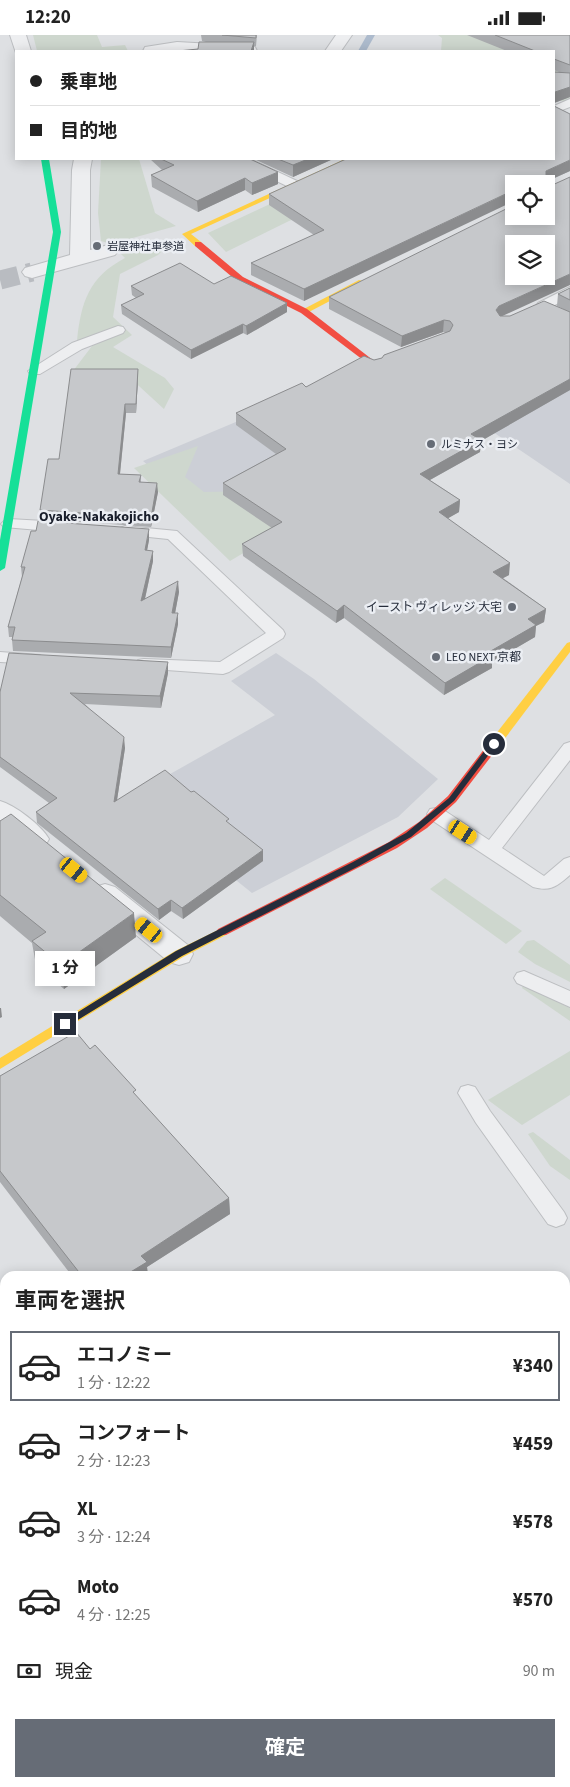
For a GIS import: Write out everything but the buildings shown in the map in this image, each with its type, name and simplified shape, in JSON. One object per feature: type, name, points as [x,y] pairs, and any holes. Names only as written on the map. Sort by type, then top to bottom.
[{"type":"street","points":[[18,35],[23,50]]},
{"type":"street","points":[[334,50],[344,35]]},
{"type":"street","points":[[155,50],[176,45],[237,50]]},
{"type":"street","points":[[0,568],[57,233],[45,160]]},
{"type":"street","points":[[80,258],[81,170],[83,160]]},
{"type":"street","points":[[349,160],[186,234],[240,279],[304,311],[379,362]]},
{"type":"street","points":[[32,272],[108,251]]},
{"type":"street","points":[[304,311],[374,277]]},
{"type":"street","points":[[0,1064],[179,953],[393,845],[436,814],[452,799],[570,645]]},
{"type":"street","points":[[0,810],[54,854]]},
{"type":"street","points":[[85,879],[179,953]]},
{"type":"lane","points":[[243,160],[293,184]]},
{"type":"lane","points":[[527,313],[570,291]]},
{"type":"lane","points":[[543,306],[570,320]]},
{"type":"lane","points":[[35,371],[77,346],[118,330]]},
{"type":"lane","points":[[9,524],[76,528]]},
{"type":"lane","points":[[114,531],[172,534],[276,634],[223,668],[126,663]]},
{"type":"lane","points":[[0,657],[48,659]]},
{"type":"lane","points":[[491,850],[570,748]]},
{"type":"lane","points":[[436,814],[544,883],[548,883],[570,865]]},
{"type":"lane","points":[[524,978],[570,999]]},
{"type":"lane","points":[[468,1093],[483,1117],[556,1218]]},
{"type":"shaded area","points":[[33,35],[97,35],[102,47],[125,45],[128,50],[37,50]]},
{"type":"shaded area","points":[[438,35],[570,35],[570,105],[555,98],[555,50],[441,50],[442,38]]},
{"type":"shaded area","points":[[101,160],[139,160],[155,213],[176,226],[111,244],[101,241],[98,213]]},
{"type":"shaded area","points":[[340,171],[371,191],[289,221],[226,252],[208,233]]},
{"type":"shaded area","points":[[159,245],[166,247],[158,255],[120,274],[113,317],[132,335],[113,347],[165,378],[174,389],[164,409],[127,375],[70,375],[92,346],[113,334],[109,331],[77,341],[84,303],[95,282],[113,265],[125,258],[121,254]]},
{"type":"shaded area","points":[[570,378],[570,484],[496,434],[451,408]]},
{"type":"shaded area","points":[[335,380],[223,529],[143,461],[302,394]]},
{"type":"shaded area","points":[[198,446],[185,477],[204,492],[255,491],[287,527],[230,561],[134,468]]},
{"type":"shaded area","points":[[276,653],[314,679],[438,779],[398,817],[252,893],[131,796],[275,715],[231,681]]},
{"type":"shaded area","points":[[445,878],[522,931],[506,944],[430,889]]},
{"type":"shaded area","points":[[534,940],[570,965],[570,982],[535,964],[518,952],[527,941]]},
{"type":"shaded area","points":[[523,985],[570,1008],[570,1021],[522,988]]},
{"type":"shaded area","points":[[570,1051],[570,1095],[522,1125],[488,1100]]},
{"type":"shaded area","points":[[533,1132],[570,1160],[570,1180],[550,1166],[528,1134]]},
{"type":"waterway","points":[[363,50],[371,35]]},
{"type":"tunnel","points":[[0,280],[32,272]]},
{"type":"traffic: fast","points":[[0,568],[57,232],[45,160]]},
{"type":"traffic: slow","points":[[198,244],[186,234],[349,160]]},
{"type":"traffic: slow","points":[[304,311],[362,282]]},
{"type":"traffic: slow","points":[[499,738],[570,645]]},
{"type":"traffic: slow","points":[[0,1064],[179,954],[222,932]]},
{"type":"traffic: jam","points":[[198,244],[240,279],[304,311],[374,364]]},
{"type":"traffic: jam","points":[[222,932],[393,845],[423,825],[452,799],[499,738]]},
{"type":"place","name":"岩屋神社車参道","points":[[97,246]]},
{"type":"place","name":"ルミナス・ヨシ","points":[[431,444]]},
{"type":"place","name":"イースト ヴィレッジ 大宅","points":[[512,607]]},
{"type":"place","name":"LEO NEXT 京都","points":[[436,657]]},
{"type":"district","name":"Oyake-Nakakojicho","points":[[99,516]]},
{"type":"route","points":[[65,1024],[179,953],[393,845],[423,825],[452,799],[494,744]]}]
